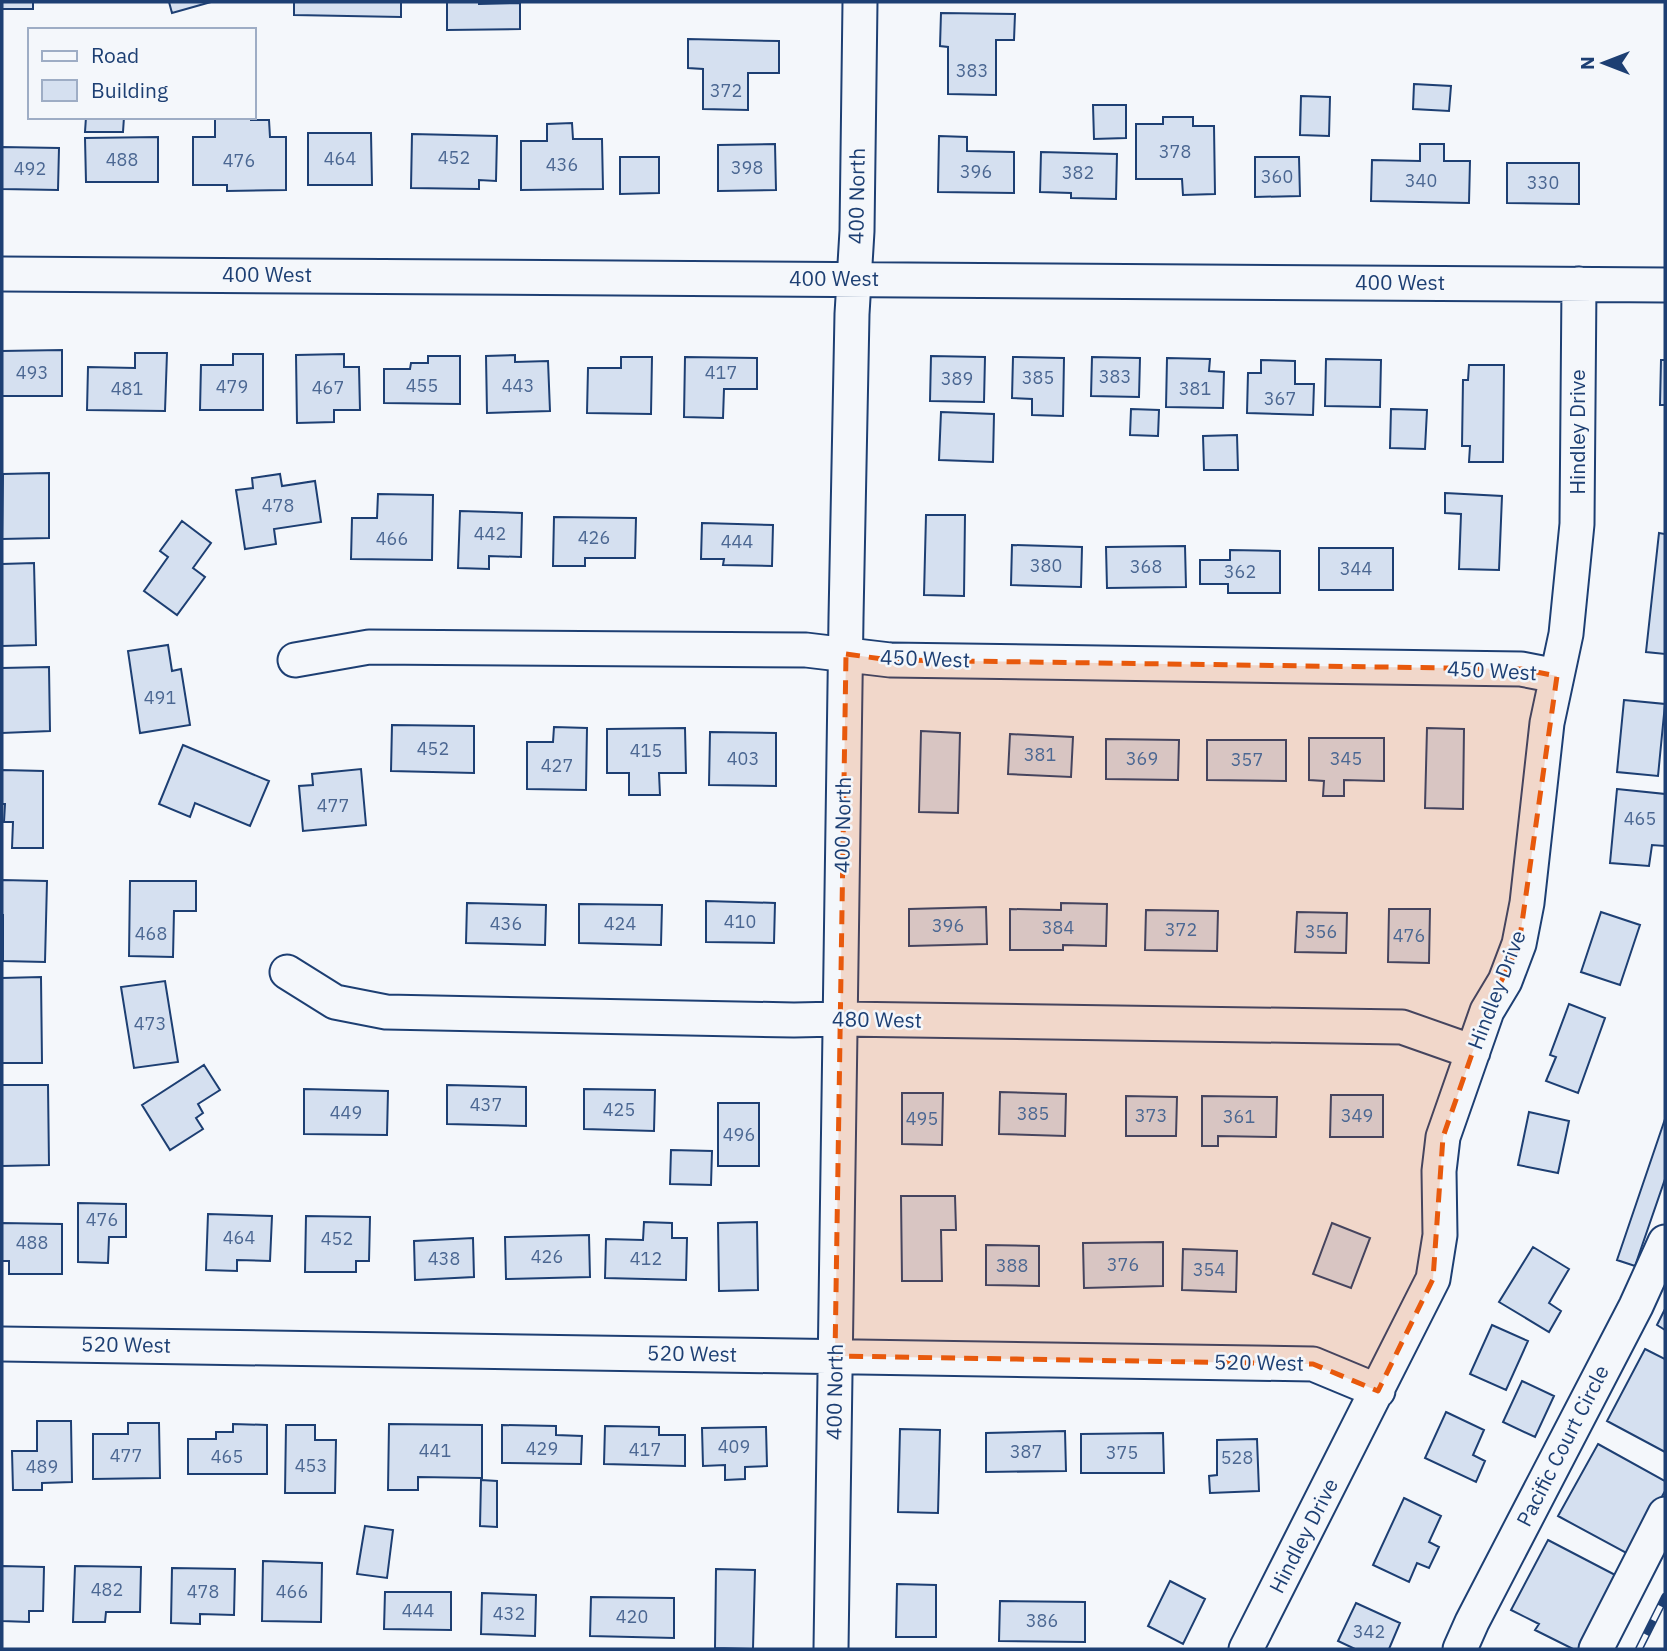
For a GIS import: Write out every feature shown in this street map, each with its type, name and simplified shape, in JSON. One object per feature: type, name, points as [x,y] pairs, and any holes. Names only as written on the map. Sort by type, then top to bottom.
[{"type":"street","name":"400 North","points":[[831,1649],[846,654],[860,2]]},
{"type":"street","name":"400 West","points":[[2,274],[1665,285]]},
{"type":"street","name":"Hindley Drive","points":[[1246,1649],[1433,1279],[1440,1236],[1439,1171],[1443,1138],[1488,1011],[1505,981],[1519,944],[1527,903],[1548,723],[1566,634],[1577,524],[1579,284]]},
{"type":"street","name":"450 West","points":[[295,660],[369,648],[806,650],[890,660],[1521,670],[1557,676]]},
{"type":"street","name":"480 West","points":[[287,972],[335,1002],[386,1012],[780,1020],[1402,1027],[1473,1052]]},
{"type":"street","name":"Pacific Court Circle","points":[[1460,1649],[1636,1306],[1665,1242]]},
{"type":"street","name":"520 West","points":[[2,1344],[1313,1364],[1378,1391]]},
{"type":"street","points":[[1597,1649],[1665,1514]]},
{"type":"highlighted area","points":[[846,654],[890,660],[1521,669],[1557,676],[1519,944],[1487,1011],[1443,1137],[1433,1279],[1378,1391],[1313,1364],[835,1356]]},
{"type":"building","points":[[2,2],[33,2],[33,9],[2,9]]},
{"type":"building","points":[[169,2],[211,2],[172,13]]},
{"type":"building","points":[[294,2],[401,2],[401,17],[294,15]]},
{"type":"building","points":[[447,2],[520,3],[520,29],[447,30]]},
{"type":"building","points":[[941,13],[1015,14],[1014,40],[996,40],[996,95],[948,94],[948,47],[940,46]]},
{"type":"building","points":[[688,39],[779,41],[779,73],[748,73],[748,110],[703,109],[703,69],[688,68]]},
{"type":"building","points":[[1414,84],[1451,86],[1449,111],[1413,109]]},
{"type":"building","points":[[1301,96],[1330,97],[1329,136],[1300,135]]},
{"type":"building","points":[[1093,105],[1126,105],[1126,138],[1094,139]]},
{"type":"building","points":[[1163,117],[1193,117],[1193,126],[1214,126],[1215,194],[1183,195],[1182,179],[1136,179],[1136,124],[1163,124]]},
{"type":"building","points":[[86,119],[124,119],[123,132],[85,132]]},
{"type":"building","points":[[215,119],[269,120],[270,137],[286,137],[286,190],[227,191],[227,185],[193,185],[193,137],[215,137]]},
{"type":"building","points":[[572,123],[573,139],[602,139],[603,189],[521,190],[521,141],[547,141],[547,124]]},
{"type":"building","points":[[308,133],[371,133],[372,185],[308,185]]},
{"type":"building","points":[[412,134],[497,136],[496,181],[479,180],[479,189],[411,188]]},
{"type":"building","points":[[939,136],[967,137],[967,151],[1014,152],[1014,193],[938,192]]},
{"type":"building","points":[[158,137],[158,182],[86,182],[85,138]]},
{"type":"building","points":[[775,144],[776,190],[718,191],[718,145]]},
{"type":"building","points":[[1420,144],[1444,144],[1444,161],[1470,161],[1469,203],[1371,201],[1372,160],[1420,161]]},
{"type":"building","points":[[2,147],[59,148],[58,190],[2,189]]},
{"type":"building","points":[[1041,152],[1117,154],[1116,199],[1071,198],[1071,193],[1040,192]]},
{"type":"building","points":[[620,157],[659,157],[659,193],[620,194]]},
{"type":"building","points":[[1255,157],[1299,157],[1300,196],[1255,197]]},
{"type":"building","points":[[1507,163],[1579,163],[1579,204],[1507,203]]},
{"type":"building","points":[[62,350],[62,396],[2,396],[2,351]]},
{"type":"building","points":[[135,353],[167,353],[165,411],[87,410],[88,367],[135,368]]},
{"type":"building","points":[[233,354],[263,354],[263,410],[200,410],[201,365],[233,365]]},
{"type":"building","points":[[344,354],[344,367],[359,367],[360,410],[334,410],[334,422],[297,423],[296,355]]},
{"type":"building","points":[[515,355],[515,362],[548,361],[550,411],[487,413],[486,356]]},
{"type":"building","points":[[428,356],[460,356],[460,404],[384,403],[384,369],[410,369],[411,363],[428,363]]},
{"type":"building","points":[[931,356],[985,357],[984,402],[930,401]]},
{"type":"building","points":[[621,357],[652,357],[651,414],[587,413],[588,368],[621,368]]},
{"type":"building","points":[[685,357],[757,358],[757,389],[724,389],[723,418],[684,417]]},
{"type":"building","points":[[1013,357],[1064,358],[1063,416],[1032,415],[1032,399],[1012,398]]},
{"type":"building","points":[[1092,357],[1140,358],[1139,397],[1091,396]]},
{"type":"building","points":[[1167,358],[1210,359],[1209,371],[1224,372],[1223,408],[1166,407]]},
{"type":"building","points":[[1326,359],[1381,360],[1380,407],[1325,406]]},
{"type":"building","points":[[1261,360],[1295,361],[1295,384],[1314,384],[1313,415],[1247,413],[1248,373],[1261,373]]},
{"type":"building","points":[[1661,360],[1665,360],[1665,405],[1660,405]]},
{"type":"building","points":[[1469,365],[1504,365],[1503,462],[1469,462],[1470,446],[1462,446],[1463,380],[1468,380]]},
{"type":"building","points":[[1131,409],[1159,410],[1158,436],[1130,435]]},
{"type":"building","points":[[1391,409],[1427,410],[1425,449],[1390,448]]},
{"type":"building","points":[[941,412],[994,414],[993,462],[939,460]]},
{"type":"building","points":[[1237,435],[1238,470],[1204,470],[1203,436]]},
{"type":"building","points":[[49,473],[49,538],[2,539],[3,474]]},
{"type":"building","points":[[280,474],[282,486],[315,481],[321,522],[274,529],[276,544],[245,549],[236,490],[253,488],[252,478]]},
{"type":"building","points":[[1445,493],[1502,496],[1499,570],[1459,569],[1461,514],[1445,513]]},
{"type":"building","points":[[378,494],[433,495],[432,560],[351,559],[352,518],[377,518]]},
{"type":"building","points":[[460,511],[522,513],[521,557],[489,556],[489,569],[458,568]]},
{"type":"building","points":[[926,515],[965,515],[964,596],[924,595]]},
{"type":"building","points":[[554,517],[636,518],[635,558],[585,558],[585,566],[553,566]]},
{"type":"building","points":[[182,521],[211,543],[193,568],[205,577],[177,615],[144,591],[168,557],[160,551]]},
{"type":"building","points":[[702,523],[773,525],[772,566],[723,565],[724,559],[701,559]]},
{"type":"building","points":[[1659,533],[1665,534],[1665,654],[1646,652]]},
{"type":"building","points":[[1012,545],[1082,547],[1081,587],[1011,585]]},
{"type":"building","points":[[1185,546],[1186,587],[1107,588],[1106,547]]},
{"type":"building","points":[[1319,548],[1393,548],[1393,590],[1319,590]]},
{"type":"building","points":[[1230,550],[1280,551],[1280,593],[1228,593],[1228,584],[1200,584],[1200,560],[1230,560]]},
{"type":"building","points":[[34,563],[36,645],[2,646],[2,564]]},
{"type":"building","points":[[168,645],[172,671],[181,669],[190,725],[140,733],[128,651]]},
{"type":"building","points":[[49,667],[50,731],[2,733],[2,668]]},
{"type":"building","points":[[1624,700],[1665,704],[1658,776],[1617,772]]},
{"type":"building","points":[[392,725],[474,726],[474,773],[391,771]]},
{"type":"building","points":[[554,727],[587,728],[586,790],[527,789],[527,742],[553,742]]},
{"type":"building","points":[[685,728],[686,773],[659,773],[660,795],[629,795],[629,773],[607,773],[607,729]]},
{"type":"building","points":[[1427,728],[1464,729],[1463,809],[1425,808]]},
{"type":"building","points":[[921,731],[960,733],[958,813],[919,812]]},
{"type":"building","points":[[710,732],[776,733],[776,786],[709,785]]},
{"type":"building","points":[[1010,734],[1073,737],[1071,777],[1008,774]]},
{"type":"building","points":[[1309,738],[1384,738],[1384,781],[1344,780],[1344,796],[1323,796],[1324,781],[1309,780]]},
{"type":"building","points":[[1106,739],[1179,740],[1178,780],[1106,779]]},
{"type":"building","points":[[1207,740],[1286,740],[1286,781],[1207,780]]},
{"type":"building","points":[[183,745],[269,781],[250,826],[195,803],[190,817],[159,804]]},
{"type":"building","points":[[361,769],[366,825],[303,831],[299,786],[313,785],[312,774]]},
{"type":"building","points":[[2,770],[43,771],[43,848],[12,848],[13,822],[4,822]]},
{"type":"building","points":[[1617,789],[1665,794],[1665,846],[1652,845],[1649,866],[1610,863]]},
{"type":"building","points":[[2,880],[47,881],[45,962],[3,961]]},
{"type":"building","points":[[130,881],[196,881],[196,911],[174,911],[173,957],[129,956]]},
{"type":"building","points":[[706,901],[775,903],[774,943],[706,942]]},
{"type":"building","points":[[467,903],[546,905],[545,945],[466,943]]},
{"type":"building","points":[[1061,903],[1107,904],[1106,946],[1063,945],[1063,950],[1010,950],[1010,909],[1061,910]]},
{"type":"building","points":[[579,904],[662,905],[661,945],[579,943]]},
{"type":"building","points":[[986,907],[987,944],[909,946],[909,909]]},
{"type":"building","points":[[1389,909],[1430,909],[1429,963],[1388,962]]},
{"type":"building","points":[[1146,910],[1218,911],[1217,951],[1145,950]]},
{"type":"building","points":[[1297,912],[1347,913],[1346,953],[1295,952]]},
{"type":"building","points":[[1601,912],[1640,925],[1620,985],[1581,972]]},
{"type":"building","points":[[41,977],[42,1063],[2,1063],[2,978]]},
{"type":"building","points":[[165,981],[178,1062],[134,1068],[121,987]]},
{"type":"building","points":[[1569,1004],[1605,1018],[1578,1093],[1546,1081],[1556,1057],[1550,1055]]},
{"type":"building","points":[[204,1065],[220,1090],[198,1104],[203,1113],[196,1118],[203,1129],[170,1150],[142,1105]]},
{"type":"building","points":[[2,1085],[48,1085],[49,1165],[2,1166]]},
{"type":"building","points":[[447,1085],[526,1087],[526,1126],[447,1124]]},
{"type":"building","points":[[304,1089],[388,1091],[387,1135],[304,1134]]},
{"type":"building","points":[[584,1089],[655,1090],[654,1131],[584,1129]]},
{"type":"building","points":[[1000,1092],[1066,1094],[1065,1136],[999,1134]]},
{"type":"building","points":[[902,1093],[943,1093],[942,1145],[902,1144]]},
{"type":"building","points":[[1331,1095],[1383,1095],[1383,1137],[1330,1137]]},
{"type":"building","points":[[1126,1096],[1177,1097],[1176,1136],[1126,1136]]},
{"type":"building","points":[[1202,1096],[1277,1097],[1276,1137],[1218,1136],[1218,1146],[1202,1146]]},
{"type":"building","points":[[718,1103],[759,1103],[759,1166],[718,1166]]},
{"type":"building","points":[[1529,1112],[1569,1121],[1558,1173],[1518,1165]]},
{"type":"building","points":[[1665,1119],[1665,1179],[1635,1266],[1617,1260]]},
{"type":"building","points":[[671,1150],[712,1151],[711,1185],[670,1184]]},
{"type":"building","points":[[901,1196],[955,1196],[956,1230],[941,1230],[942,1281],[902,1281]]},
{"type":"building","points":[[78,1203],[126,1204],[126,1237],[109,1237],[108,1263],[78,1262]]},
{"type":"building","points":[[208,1214],[272,1216],[270,1261],[237,1260],[237,1271],[206,1270]]},
{"type":"building","points":[[306,1216],[370,1217],[369,1261],[356,1261],[356,1272],[305,1272]]},
{"type":"building","points":[[644,1222],[672,1223],[672,1238],[687,1238],[686,1280],[605,1278],[606,1239],[643,1240]]},
{"type":"building","points":[[757,1222],[758,1290],[719,1291],[718,1223]]},
{"type":"building","points":[[2,1223],[62,1224],[62,1274],[9,1274],[9,1261],[2,1261]]},
{"type":"building","points":[[1332,1223],[1370,1238],[1351,1288],[1313,1274]]},
{"type":"building","points":[[589,1235],[590,1277],[506,1279],[505,1237]]},
{"type":"building","points":[[473,1238],[474,1277],[415,1280],[414,1241]]},
{"type":"building","points":[[1163,1242],[1163,1286],[1084,1288],[1083,1243]]},
{"type":"building","points":[[986,1245],[1039,1246],[1039,1286],[986,1285]]},
{"type":"building","points":[[1533,1247],[1569,1269],[1549,1303],[1561,1311],[1549,1332],[1499,1302]]},
{"type":"building","points":[[1183,1249],[1237,1251],[1236,1292],[1182,1290]]},
{"type":"building","points":[[1665,1309],[1665,1330],[1657,1325]]},
{"type":"building","points":[[1492,1325],[1528,1341],[1506,1390],[1470,1374]]},
{"type":"building","points":[[1645,1349],[1665,1359],[1665,1452],[1607,1421]]},
{"type":"building","points":[[1522,1381],[1554,1396],[1535,1437],[1503,1422]]},
{"type":"building","points":[[1446,1412],[1484,1430],[1473,1455],[1485,1461],[1476,1482],[1425,1458]]},
{"type":"building","points":[[37,1421],[71,1421],[72,1482],[42,1483],[42,1490],[13,1490],[12,1451],[37,1451]]},
{"type":"building","points":[[128,1423],[159,1423],[160,1478],[93,1479],[93,1434],[128,1434]]},
{"type":"building","points":[[233,1424],[267,1425],[267,1474],[188,1474],[188,1439],[216,1439],[216,1432],[233,1432]]},
{"type":"building","points":[[389,1424],[482,1425],[482,1478],[418,1477],[418,1490],[388,1490]]},
{"type":"building","points":[[286,1425],[315,1425],[315,1440],[336,1440],[335,1493],[285,1493]]},
{"type":"building","points":[[502,1425],[556,1426],[556,1435],[582,1436],[581,1464],[502,1463]]},
{"type":"building","points":[[605,1426],[659,1427],[659,1435],[685,1435],[685,1466],[604,1464]]},
{"type":"building","points":[[766,1427],[767,1466],[745,1467],[745,1479],[725,1480],[725,1465],[703,1466],[702,1428]]},
{"type":"building","points":[[900,1429],[940,1430],[938,1513],[898,1512]]},
{"type":"building","points":[[1065,1431],[1066,1471],[986,1472],[986,1433]]},
{"type":"building","points":[[1163,1433],[1164,1473],[1081,1473],[1081,1434]]},
{"type":"building","points":[[1257,1439],[1259,1491],[1210,1493],[1209,1476],[1217,1475],[1217,1440]]},
{"type":"building","points":[[1598,1444],[1665,1481],[1665,1491],[1630,1555],[1558,1516]]},
{"type":"building","points":[[481,1480],[497,1481],[497,1527],[480,1526]]},
{"type":"building","points":[[1404,1498],[1441,1516],[1429,1542],[1439,1547],[1429,1568],[1417,1563],[1409,1582],[1373,1565]]},
{"type":"building","points":[[365,1526],[393,1530],[387,1578],[357,1574]]},
{"type":"building","points":[[1548,1540],[1621,1578],[1584,1649],[1573,1649],[1535,1630],[1539,1624],[1511,1610]]},
{"type":"building","points":[[263,1561],[322,1563],[321,1622],[262,1621]]},
{"type":"building","points":[[2,1566],[44,1567],[43,1611],[29,1611],[29,1622],[2,1621]]},
{"type":"building","points":[[75,1566],[141,1567],[140,1612],[106,1612],[105,1622],[73,1622]]},
{"type":"building","points":[[172,1568],[235,1569],[234,1615],[200,1614],[200,1624],[171,1623]]},
{"type":"building","points":[[716,1569],[755,1570],[753,1649],[715,1648]]},
{"type":"building","points":[[1170,1581],[1205,1599],[1183,1644],[1148,1626]]},
{"type":"building","points":[[897,1584],[936,1585],[936,1637],[896,1637]]},
{"type":"building","points":[[385,1592],[451,1592],[451,1630],[384,1629]]},
{"type":"building","points":[[482,1593],[536,1595],[535,1636],[481,1634]]},
{"type":"building","points":[[591,1597],[674,1598],[674,1638],[590,1636]]},
{"type":"building","points":[[1000,1601],[1085,1602],[1085,1642],[999,1641]]},
{"type":"building","points":[[1356,1603],[1400,1623],[1389,1649],[1355,1649],[1338,1641]]},
{"type":"railway","points":[[1639,1649],[1665,1597]]}]
